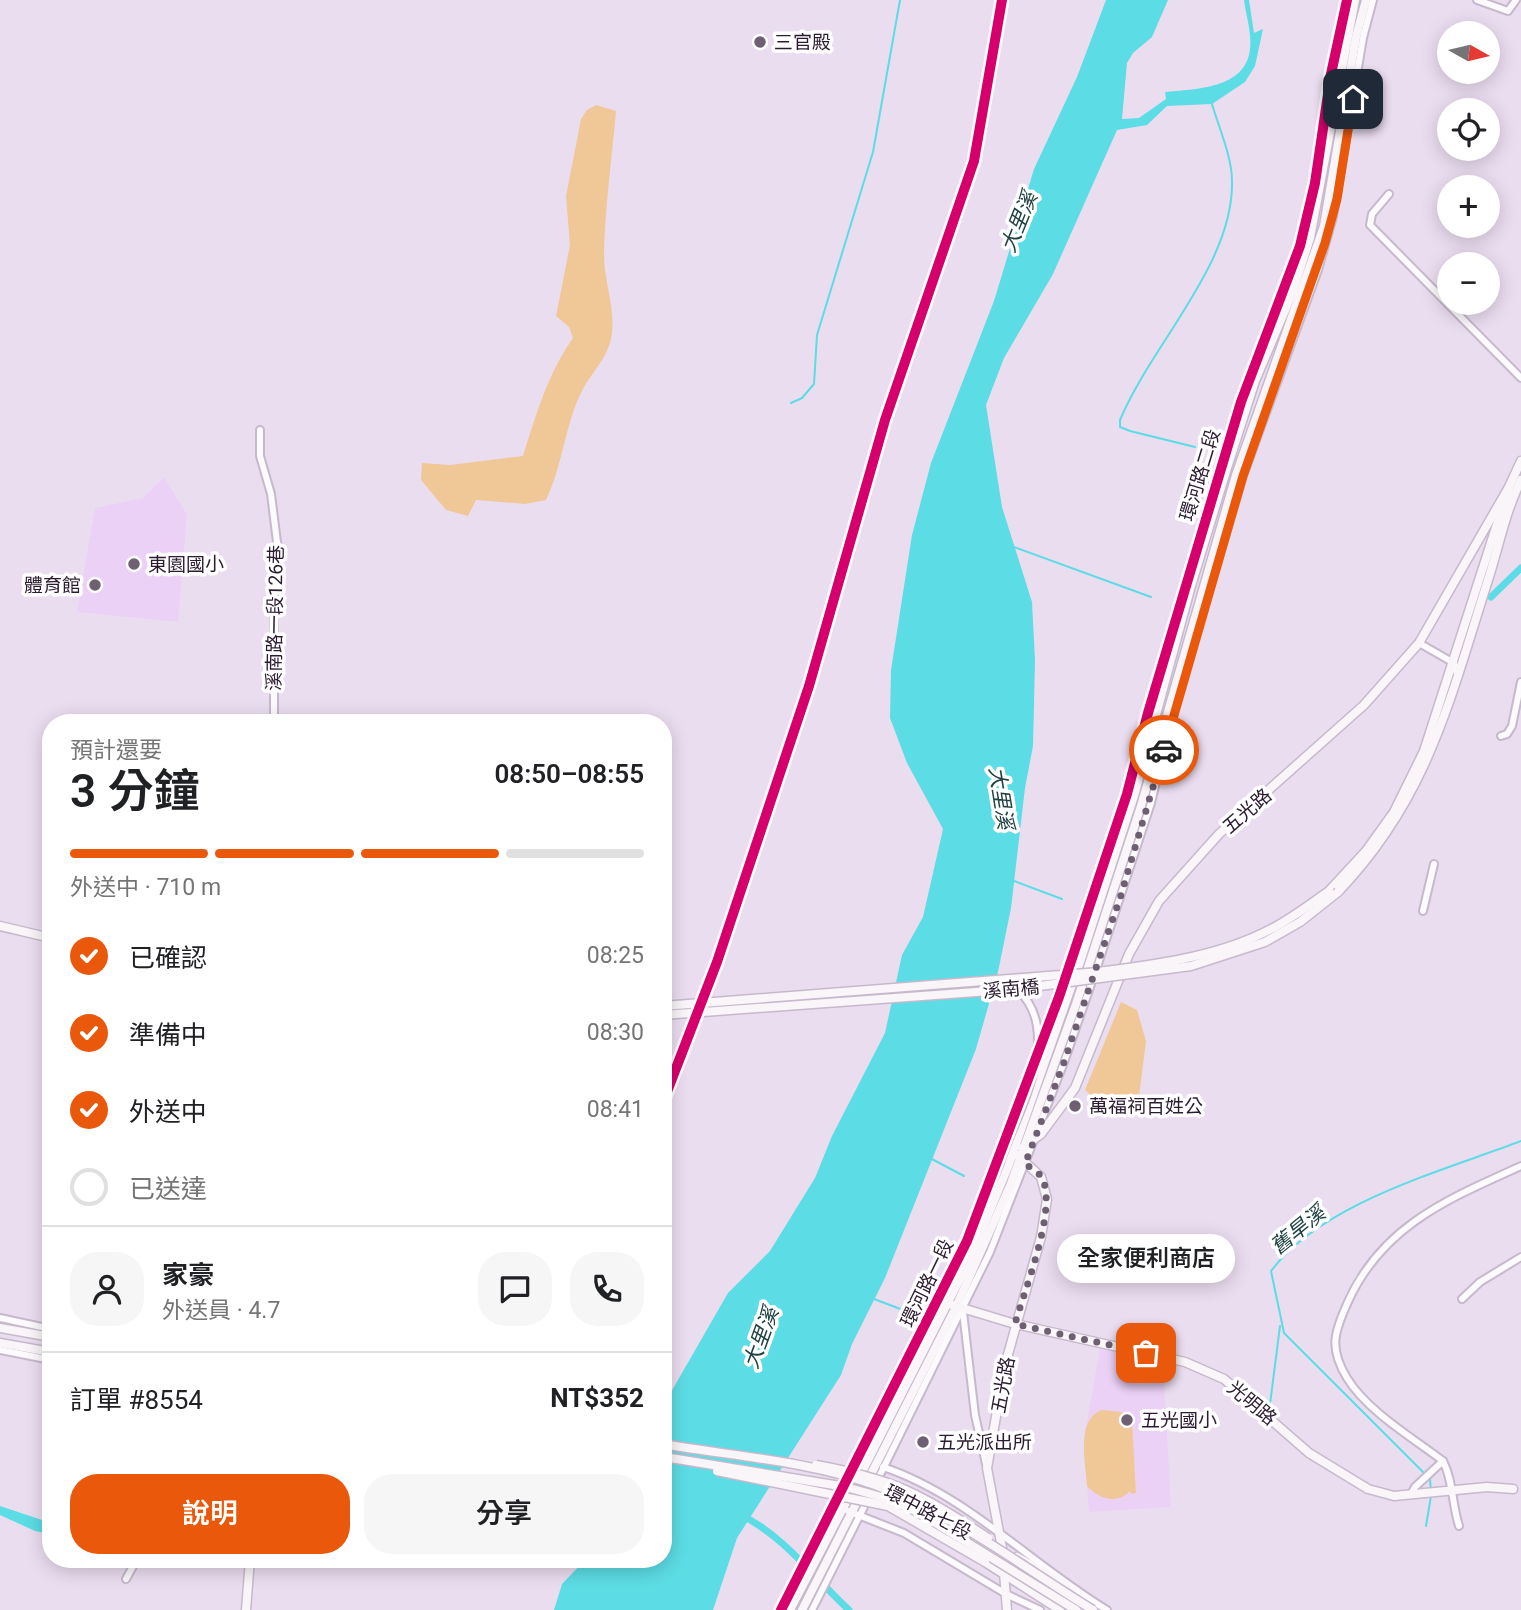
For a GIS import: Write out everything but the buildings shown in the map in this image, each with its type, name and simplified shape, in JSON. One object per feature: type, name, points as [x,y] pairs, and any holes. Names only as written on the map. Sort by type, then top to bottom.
[{"type":"street","points":[[672,1083],[713,975],[809,686],[885,420],[974,161],[1002,0]]},
{"type":"street","name":"環河路二段","points":[[1085,960],[1134,796],[1191,586],[1259,361],[1300,246],[1346,0]]},
{"type":"street","name":"環河路二段","points":[[1274,322],[1292,294],[1316,217],[1355,0]]},
{"type":"street","name":"環河路二段","points":[[1291,328],[1324,226],[1356,37],[1366,0]]},
{"type":"street","name":"環河路二段","points":[[1085,960],[1141,806],[1205,576],[1276,366],[1318,270],[1333,217],[1363,38],[1373,0]]},
{"type":"street","points":[[1477,0],[1512,10],[1516,0]]},
{"type":"street","points":[[1389,194],[1371,214],[1370,225],[1521,378]]},
{"type":"street","points":[[1274,322],[1291,328]]},
{"type":"street","points":[[1259,361],[1276,366]]},
{"type":"street","name":"溪南路一段126巷","points":[[260,430],[260,456],[271,494],[278,550],[274,592],[274,714]]},
{"type":"street","name":"五光路","points":[[1333,892],[1382,842],[1400,815],[1430,755],[1516,485],[1521,461]]},
{"type":"street","name":"五光路","points":[[1020,1158],[1024,1148],[1032,1143],[1075,1088],[1129,954],[1159,901],[1219,834],[1364,705],[1419,642],[1516,485]]},
{"type":"street","name":"五光路","points":[[1333,892],[1366,850],[1406,791],[1424,751],[1516,485]]},
{"type":"street","points":[[1419,642],[1454,663],[1457,674]]},
{"type":"street","points":[[1501,736],[1507,734],[1512,726],[1521,682]]},
{"type":"street","points":[[1423,911],[1434,864]]},
{"type":"street","name":"溪南橋","points":[[672,1014],[1017,989],[1152,973],[1213,961],[1265,942],[1300,922],[1333,892]]},
{"type":"street","name":"溪南橋","points":[[672,1005],[1099,972],[1166,962],[1242,942],[1270,930],[1333,892]]},
{"type":"street","points":[[0,926],[42,935]]},
{"type":"street","points":[[1024,1148],[1085,960]]},
{"type":"street","name":"環河路一段","points":[[790,1610],[843,1508],[876,1464],[956,1307],[1020,1158],[1032,1143],[1085,960]]},
{"type":"street","name":"環河路一段","points":[[781,1610],[939,1301],[1003,1153],[1010,1122],[1085,960]]},
{"type":"street","name":"環河路一段","points":[[812,1610],[876,1464],[956,1307],[1020,1158],[1085,960]]},
{"type":"street","points":[[1003,1153],[1040,1040],[1036,1013],[1017,989]]},
{"type":"street","points":[[1012,1130],[1020,1158]]},
{"type":"street","name":"五光路","points":[[987,1468],[1015,1324],[1041,1237],[1047,1199],[1041,1177],[1020,1158],[1003,1153]]},
{"type":"street","points":[[1460,1526],[1452,1503],[1449,1472],[1376,1410],[1348,1379],[1334,1347],[1334,1335],[1353,1291],[1375,1254],[1387,1242],[1462,1192],[1521,1166]]},
{"type":"street","points":[[1462,1299],[1480,1282],[1521,1257]]},
{"type":"street","name":"光明路","points":[[939,1301],[1015,1324],[1185,1362],[1214,1375],[1245,1394],[1309,1453],[1368,1489],[1394,1496],[1487,1487],[1513,1489]]},
{"type":"street","name":"五光路","points":[[956,1307],[975,1415],[995,1504],[1007,1610]]},
{"type":"street","points":[[0,1318],[42,1327]]},
{"type":"street","points":[[0,1328],[42,1335]]},
{"type":"street","points":[[0,1343],[42,1350]]},
{"type":"street","points":[[0,1350],[42,1358]]},
{"type":"street","name":"環中路七段","points":[[672,1446],[782,1463],[876,1485],[925,1507],[1093,1610]]},
{"type":"street","points":[[681,1447],[732,1450],[867,1474],[931,1500],[1002,1548],[1066,1585]]},
{"type":"street","name":"環中路七段","points":[[672,1458],[846,1487],[892,1500],[921,1514],[1076,1610]]},
{"type":"street","points":[[677,1459],[719,1471],[888,1506],[985,1562],[1060,1610]]},
{"type":"street","name":"環中路七段","points":[[857,1459],[876,1464],[942,1496],[1049,1567],[1066,1585],[1107,1610]]},
{"type":"street","points":[[1411,1494],[1442,1464]]},
{"type":"street","name":"環中路七段","points":[[833,1505],[904,1533],[1006,1594],[1040,1610]]},
{"type":"street","name":"環河路一段","points":[[803,1610],[856,1514]]},
{"type":"street","points":[[126,1579],[132,1568]]},
{"type":"street","points":[[246,1610],[249,1568]]},
{"type":"shaded area","points":[[596,105],[616,111],[604,254],[613,323],[608,349],[577,402],[546,500],[525,504],[476,500],[468,516],[446,510],[421,480],[422,463],[450,465],[523,456],[550,380],[573,338],[569,327],[556,316],[570,245],[566,196],[581,119],[587,110]]},
{"type":"shaded area","name":"東園國小","points":[[164,477],[187,515],[178,622],[77,612],[95,508],[143,498]]},
{"type":"shaded area","points":[[1121,1002],[1137,1010],[1146,1041],[1139,1097],[1095,1099],[1085,1090]]},
{"type":"shaded area","name":"五光國小","points":[[1100,1348],[1135,1358],[1136,1384],[1164,1381],[1171,1507],[1089,1512],[1084,1439]]},
{"type":"shaded area","points":[[1102,1410],[1121,1412],[1132,1421],[1136,1493],[1131,1494],[1130,1491],[1114,1499],[1102,1497],[1087,1486],[1085,1432],[1094,1415]]},
{"type":"water","name":"大里溪","points":[[1106,0],[1168,0],[1152,37],[1133,53],[1127,63],[1122,119],[1139,118],[1166,99],[1165,92],[1204,88],[1229,79],[1239,72],[1250,49],[1250,31],[1244,0],[1249,0],[1254,33],[1263,29],[1255,66],[1245,82],[1212,104],[1167,106],[1147,125],[1117,130],[1053,274],[1004,358],[986,405],[1002,507],[1032,602],[1035,660],[1033,746],[1025,788],[1011,908],[998,972],[976,1049],[885,1278],[852,1344],[841,1375],[737,1538],[713,1610],[554,1610],[562,1584],[577,1568],[672,1568],[672,1390],[728,1293],[770,1251],[815,1178],[832,1136],[885,1033],[902,955],[923,917],[943,829],[907,763],[890,718],[891,670],[912,535],[931,463],[994,301],[1034,169],[1077,77]]},
{"type":"water","points":[[0,1506],[42,1520],[42,1532],[35,1531],[0,1515]]},
{"type":"waterway","points":[[791,403],[802,398],[814,384],[817,335],[873,152],[900,0]]},
{"type":"waterway","points":[[1195,447],[1130,431],[1120,427],[1120,420],[1206,273],[1220,243],[1229,212],[1232,181],[1228,152],[1212,104]]},
{"type":"waterway","points":[[1014,547],[1151,597]]},
{"type":"waterway","points":[[1491,597],[1521,568]]},
{"type":"waterway","points":[[1014,881],[1062,899]]},
{"type":"waterway","name":"舊旱溪","points":[[1431,1491],[1430,1479],[1284,1333],[1271,1271],[1293,1247],[1352,1207],[1421,1177],[1521,1141]]},
{"type":"waterway","points":[[928,1157],[964,1176]]},
{"type":"waterway","points":[[874,1299],[903,1310]]},
{"type":"waterway","points":[[1270,1404],[1280,1326]]},
{"type":"waterway","name":"舊旱溪","points":[[1426,1526],[1431,1496]]},
{"type":"waterway","points":[[743,1516],[773,1535],[849,1610]]},
{"type":"cycle path","points":[[672,1079],[717,962],[809,686],[885,420],[974,161],[1002,0]]},
{"type":"cycle path","points":[[781,1610],[967,1241],[1059,997],[1127,794],[1148,713],[1241,402],[1300,246],[1315,183],[1331,74],[1347,0]]},
{"type":"way so far","points":[[1146,1353],[1077,1335],[1015,1324],[1041,1237],[1047,1199],[1041,1177],[1025,1164],[1098,964],[1151,803],[1164,750]]},
{"type":"place","name":"三官殿","points":[[760,42]]},
{"type":"place","name":"東園國小","points":[[134,564]]},
{"type":"place","name":"體育館","points":[[95,585]]},
{"type":"place","name":"萬福祠百姓公","points":[[1075,1106]]},
{"type":"place","name":"全家便利商店","points":[[1146,1353]]},
{"type":"place","name":"五光國小","points":[[1127,1420]]},
{"type":"place","name":"五光派出所","points":[[923,1442]]},
{"type":"route","points":[[1164,750],[1243,476],[1280,368],[1318,270],[1337,199],[1353,99]]}]
